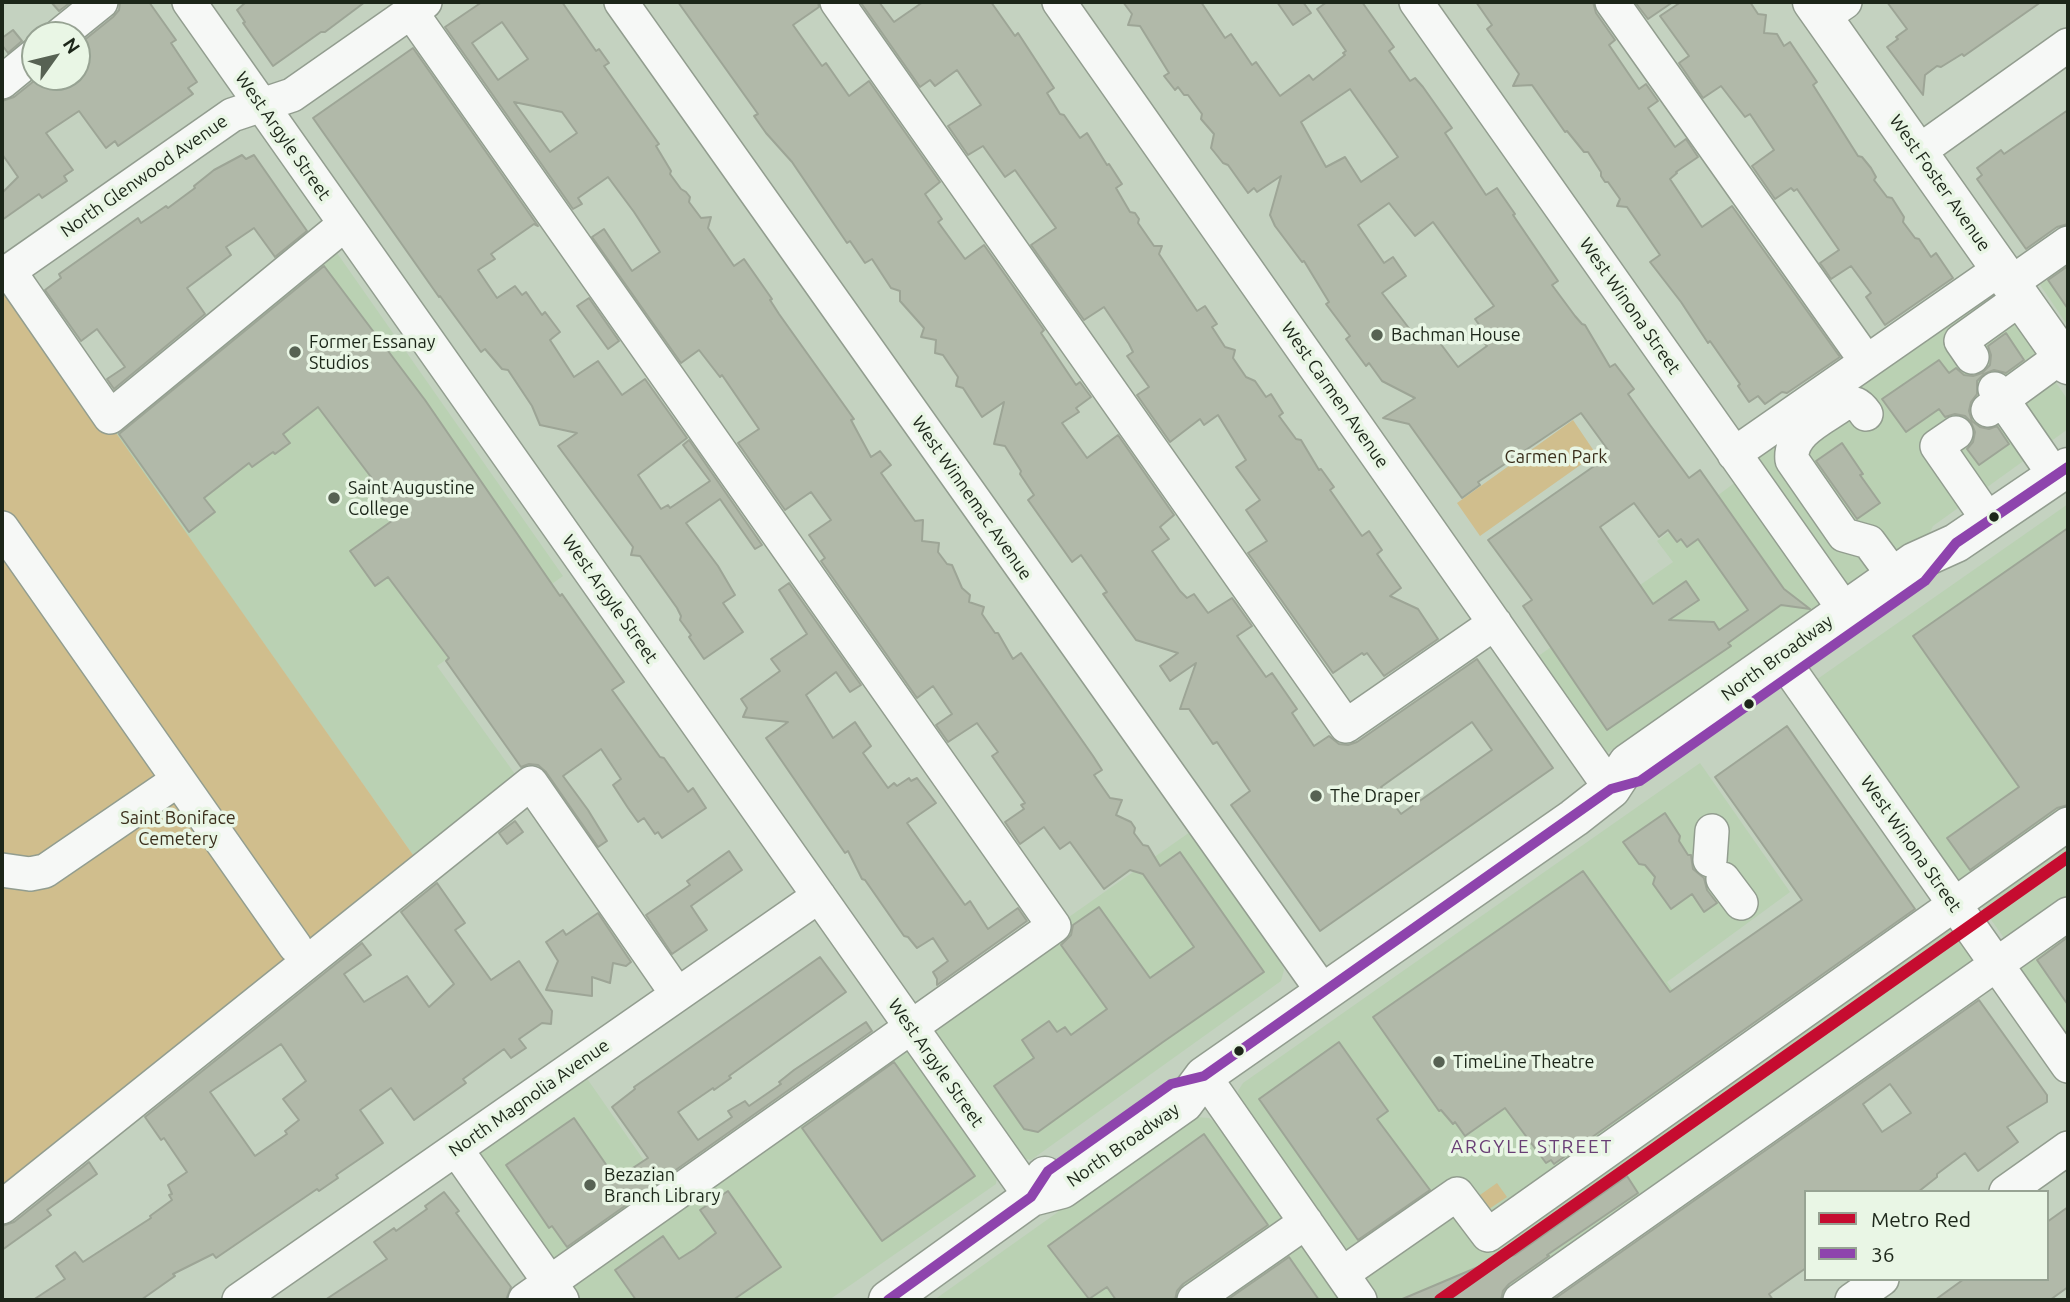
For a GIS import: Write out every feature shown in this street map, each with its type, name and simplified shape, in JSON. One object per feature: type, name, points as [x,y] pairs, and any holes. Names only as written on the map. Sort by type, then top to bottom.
[{"type":"main road","name":"West Foster Avenue","points":[[1826,7],[1918,152],[2065,361]]},
{"type":"main road","name":"North Broadway","points":[[1786,665],[1844,609],[1914,562],[1956,543],[2062,472]]},
{"type":"main road","name":"North Broadway","points":[[888,1300],[1031,1197],[1062,1189],[1184,1103],[1204,1076],[1611,789],[1628,763],[1926,581],[1956,543]]},
{"type":"street","points":[[77,21],[101,2]]},
{"type":"street","name":"West Argyle Street","points":[[189,2],[1031,1197]]},
{"type":"street","name":"West Winnemac Avenue","points":[[621,2],[1324,993]]},
{"type":"street","points":[[837,2],[1346,726],[1495,622]]},
{"type":"street","name":"West Carmen Avenue","points":[[1059,2],[1611,789]]},
{"type":"street","name":"West Winona Street","points":[[1416,2],[1844,609]]},
{"type":"street","points":[[1612,2],[1866,361]]},
{"type":"street","points":[[418,7],[1054,926],[546,1294],[456,1149]]},
{"type":"street","name":"North Glenwood Avenue","points":[[345,224],[110,417],[9,271],[232,114],[292,95],[418,7]]},
{"type":"street","points":[[1918,152],[2068,45]]},
{"type":"street","points":[[2,82],[21,66]]},
{"type":"street","points":[[1734,454],[1866,361],[2011,283],[2068,243]]},
{"type":"street","points":[[1972,358],[1961,341],[2011,283]]},
{"type":"street","points":[[2062,472],[1995,400],[2065,361]]},
{"type":"street","points":[[1866,414],[1856,403],[1842,405],[1794,440],[1792,460],[1844,535],[1869,542],[1894,576]]},
{"type":"street","points":[[1956,433],[1937,446],[1989,521]]},
{"type":"street","points":[[2,528],[295,946]]},
{"type":"street","name":"West Winona Street","points":[[1786,665],[2068,1066]]},
{"type":"street","points":[[2,870],[30,874],[44,871],[178,780]]},
{"type":"street","points":[[2,1207],[531,783],[677,994]]},
{"type":"street","points":[[1204,1076],[1351,1287],[1457,1194],[1488,1235],[2068,824]]},
{"type":"street","points":[[2,1182],[405,859]]},
{"type":"street","name":"North Magnolia Avenue","points":[[239,1300],[818,896]]},
{"type":"street","points":[[1520,1300],[2068,914]]},
{"type":"street","points":[[2009,1190],[2068,1148]]},
{"type":"street","points":[[1194,1300],[1306,1222]]},
{"type":"street","points":[[1852,1300],[1879,1281]]},
{"type":"shaded area","name":"Saint Augustine College","points":[[330,243],[563,576],[437,666],[520,781],[418,862],[106,420]]},
{"type":"shaded area","points":[[2068,243],[2068,326],[2030,270]]},
{"type":"shaded area","points":[[1984,279],[2068,400],[2068,429],[1933,526],[1924,545],[1705,686],[1591,764],[1524,666],[1673,562],[1657,541],[1745,475],[1733,458]]},
{"type":"shaded area","points":[[2068,504],[2068,1038],[2024,976],[2014,952],[1972,893],[1946,865],[1816,680]]},
{"type":"shaded area","points":[[1700,763],[1790,892],[1667,982],[1727,1066],[1941,914],[1985,973],[1520,1300],[934,1300],[1058,1212],[1060,1203],[1196,1117],[1209,1118],[1215,1122],[1241,1104],[1238,1091],[1243,1083]]},
{"type":"shaded area","points":[[1190,832],[1281,963],[1284,970],[1281,981],[1031,1160],[1026,1159],[925,1018]]},
{"type":"shaded area","points":[[901,1035],[997,1174],[996,1184],[829,1300],[522,1300],[550,1280],[461,1150],[579,1067],[668,1195]]},
{"type":"green space","name":"Saint Boniface Cemetery","points":[[2,271],[418,862],[2,1196]]},
{"type":"green space","name":"Carmen Park","points":[[1573,420],[1596,454],[1480,536],[1457,503]]},
{"type":"green space","points":[[1497,1183],[1507,1197],[1480,1215],[1470,1202]]},
{"type":"building","points":[[51,2],[71,2],[59,11]]},
{"type":"building","points":[[120,2],[149,2],[176,40],[171,43],[197,82],[188,88],[193,94],[118,146],[115,141],[106,148],[79,111],[46,133],[73,170],[64,176],[67,181],[42,198],[39,194],[2,220],[2,193],[18,177],[2,154],[2,101],[22,91],[91,91],[91,35],[119,10]]},
{"type":"building","points":[[246,2],[365,2],[273,66],[237,10]]},
{"type":"building","points":[[482,2],[562,2],[596,51],[599,49],[609,63],[604,66],[659,144],[656,146],[671,171],[670,174],[690,197],[689,202],[701,218],[711,217],[708,228],[734,266],[744,259],[772,299],[770,300],[779,314],[854,419],[851,420],[871,457],[880,451],[891,465],[881,473],[915,521],[923,520],[922,541],[939,543],[938,552],[947,564],[952,565],[962,588],[970,595],[969,602],[984,607],[982,614],[995,633],[998,633],[1013,659],[1021,653],[1093,756],[1102,770],[1094,775],[1110,798],[1122,800],[1116,815],[1131,822],[1135,828],[1134,833],[1143,845],[1148,846],[1160,866],[1180,852],[1264,972],[1038,1132],[1024,1129],[994,1086],[1034,1058],[1022,1040],[1049,1021],[1057,1032],[1065,1027],[1071,1035],[1107,1009],[1061,945],[1071,935],[1073,925],[1099,907],[1150,978],[1194,947],[1143,874],[1130,870],[1104,889],[1070,842],[1060,849],[1044,827],[1020,844],[1005,822],[1024,809],[1021,805],[1025,803],[992,756],[998,752],[977,723],[948,742],[936,725],[952,714],[933,686],[917,698],[821,561],[825,558],[809,535],[831,520],[811,492],[785,510],[738,443],[759,429],[722,375],[720,377],[699,350],[681,363],[592,237],[604,229],[632,271],[660,252],[634,212],[608,177],[578,198],[582,204],[573,209],[445,27]],"holes":[[[502,22],[528,59],[498,80],[472,43]],[[514,102],[562,112],[577,133],[550,152]]]},
{"type":"building","points":[[678,2],[818,2],[819,7],[793,25],[822,66],[826,63],[849,96],[869,81],[940,182],[925,194],[942,219],[938,222],[965,259],[984,245],[1044,330],[1041,333],[1076,385],[1080,382],[1091,397],[1076,408],[1079,412],[1062,423],[1087,458],[1118,435],[1174,515],[1160,527],[1169,539],[1152,551],[1180,591],[1187,598],[1194,594],[1208,613],[1232,598],[1252,626],[1237,636],[1266,677],[1272,673],[1297,709],[1292,713],[1314,746],[1329,736],[1339,744],[1357,742],[1477,659],[1553,768],[1320,931],[1231,805],[1250,791],[1217,742],[1213,744],[1189,709],[1180,709],[1196,663],[1170,681],[1160,666],[1178,653],[1136,640],[1103,594],[1107,592],[1081,555],[1072,562],[1028,500],[1034,495],[1005,446],[994,444],[1004,402],[982,417],[963,388],[956,386],[958,377],[943,355],[935,353],[936,340],[921,337],[924,328],[900,301],[900,291],[891,288],[872,259],[865,263],[850,241],[847,243],[792,162],[754,116],[758,114]],"holes":[[[1472,722],[1492,750],[1401,814],[1381,787]]]},
{"type":"building","points":[[879,2],[894,22],[923,2],[991,2],[1015,36],[1018,33],[1054,88],[1047,93],[1060,114],[1064,115],[1080,138],[1087,133],[1107,165],[1109,164],[1122,184],[1116,188],[1130,212],[1135,213],[1139,219],[1138,223],[1154,246],[1162,246],[1159,254],[1197,311],[1205,306],[1217,324],[1212,327],[1225,347],[1235,350],[1233,358],[1246,377],[1255,381],[1266,397],[1271,394],[1283,413],[1279,416],[1296,439],[1301,440],[1319,470],[1321,469],[1334,487],[1330,490],[1362,536],[1369,531],[1382,550],[1377,554],[1401,588],[1390,596],[1418,609],[1438,639],[1384,676],[1367,653],[1362,653],[1333,673],[1248,553],[1267,541],[1246,510],[1260,500],[1236,467],[1246,460],[1218,415],[1204,425],[1200,419],[1170,442],[1137,395],[1149,387],[1127,356],[1133,352],[1104,307],[1084,320],[1031,245],[1056,228],[1015,170],[1005,177],[983,146],[968,155],[948,126],[981,105],[957,70],[935,86],[930,80],[920,87],[861,3]]},
{"type":"building","points":[[1123,2],[1201,2],[1225,38],[1231,34],[1252,65],[1256,62],[1280,96],[1309,75],[1313,80],[1345,55],[1343,53],[1346,51],[1317,9],[1327,2],[1362,2],[1394,47],[1389,51],[1410,81],[1415,78],[1452,128],[1445,133],[1486,195],[1497,188],[1558,281],[1552,285],[1585,325],[1610,367],[1615,364],[1634,389],[1628,394],[1689,478],[1700,470],[1784,589],[1810,609],[1781,605],[1728,643],[1731,646],[1607,730],[1523,606],[1532,600],[1488,540],[1600,462],[1597,457],[1608,450],[1581,413],[1478,482],[1480,485],[1462,498],[1409,424],[1383,418],[1415,398],[1382,381],[1369,363],[1366,366],[1346,339],[1350,336],[1326,304],[1329,302],[1304,261],[1302,262],[1275,226],[1270,215],[1281,176],[1257,192],[1254,188],[1248,193],[1228,165],[1223,163],[1211,148],[1214,134],[1201,119],[1202,114],[1188,95],[1184,95],[1178,87],[1175,90],[1164,76],[1169,73],[1140,26],[1128,25],[1132,14]],"holes":[[[1350,89],[1398,157],[1361,182],[1345,157],[1326,167],[1301,122]],[[1389,203],[1415,236],[1433,222],[1494,306],[1475,319],[1487,336],[1482,340],[1487,346],[1458,367],[1431,331],[1418,340],[1382,293],[1406,276],[1393,257],[1384,263],[1358,225]],[[1634,503],[1659,537],[1668,530],[1677,542],[1681,539],[1687,547],[1698,539],[1748,610],[1719,630],[1714,622],[1669,620],[1699,600],[1686,581],[1653,604],[1600,527]]]},
{"type":"building","points":[[1277,2],[1303,2],[1311,13],[1293,25]]},
{"type":"building","points":[[1476,2],[1593,2],[1596,13],[1615,40],[1609,45],[1639,89],[1646,84],[1658,101],[1648,108],[1675,147],[1686,139],[1698,157],[1670,179],[1702,227],[1732,206],[1840,357],[1787,393],[1782,392],[1765,404],[1758,396],[1749,402],[1738,386],[1740,384],[1710,341],[1708,343],[1650,262],[1660,255],[1627,207],[1617,206],[1620,199],[1608,182],[1605,182],[1588,152],[1584,152],[1567,131],[1565,132],[1532,85],[1513,86],[1519,74],[1487,29],[1492,25]]},
{"type":"building","points":[[1635,2],[1673,2],[1648,19]]},
{"type":"building","points":[[1681,2],[1750,2],[1758,14],[1766,15],[1764,33],[1777,34],[1784,46],[1790,42],[1817,82],[1813,85],[1858,156],[1871,168],[1876,177],[1874,180],[1887,197],[1892,198],[1904,217],[1903,222],[1931,257],[1936,253],[1953,278],[1885,325],[1866,297],[1871,293],[1851,266],[1831,279],[1820,263],[1839,250],[1797,189],[1794,191],[1791,188],[1775,199],[1752,166],[1774,150],[1750,114],[1745,117],[1721,86],[1703,98],[1679,63],[1689,56],[1660,16]]},
{"type":"building","points":[[1887,2],[2041,2],[1964,56],[1962,54],[1941,67],[1937,66],[1925,75],[1923,95],[1887,47],[1907,29]]},
{"type":"building","points":[[13,30],[21,42],[8,53],[2,45],[2,38]]},
{"type":"building","points":[[413,48],[538,226],[534,224],[491,254],[495,259],[478,270],[497,298],[515,286],[522,295],[526,292],[542,315],[545,312],[560,332],[550,340],[574,377],[598,361],[622,395],[645,379],[687,438],[638,475],[661,509],[668,505],[670,508],[710,481],[683,445],[689,440],[762,545],[755,549],[720,499],[686,523],[718,566],[735,595],[723,603],[743,632],[704,659],[680,620],[677,608],[640,556],[631,555],[633,547],[558,446],[577,433],[540,425],[532,406],[508,370],[502,369],[485,349],[481,352],[313,118]]},
{"type":"building","points":[[2068,110],[2068,224],[2057,227],[2026,249],[1977,179],[1982,175],[1977,168],[2001,150],[2004,154]]},
{"type":"building","points":[[242,155],[246,159],[254,155],[307,231],[275,257],[254,228],[226,247],[231,255],[187,288],[205,314],[114,389],[107,379],[125,367],[97,329],[81,341],[45,290],[61,278],[59,274],[138,218],[141,223],[166,206],[168,208],[214,170]]},
{"type":"building","points":[[324,266],[425,400],[560,596],[562,594],[624,682],[612,690],[660,757],[664,758],[688,792],[693,788],[706,808],[662,838],[658,832],[655,834],[644,818],[638,822],[628,808],[613,785],[621,779],[601,749],[563,776],[607,841],[598,847],[546,772],[538,765],[521,767],[446,661],[449,658],[388,577],[375,586],[350,551],[396,518],[368,478],[371,477],[318,407],[283,434],[290,443],[252,467],[249,463],[204,498],[215,512],[189,532],[119,434]]},
{"type":"building","points":[[2068,266],[2068,309],[2048,280]]},
{"type":"building","points":[[589,298],[619,341],[608,349],[577,306]]},
{"type":"building","points":[[2006,333],[2024,360],[2006,373],[1994,370],[1984,374],[1977,381],[1977,394],[1969,411],[1972,421],[1980,427],[1989,429],[1997,426],[2009,444],[1979,465],[1967,449],[1973,442],[1975,432],[1971,422],[1965,416],[1955,414],[1945,417],[1939,409],[1906,432],[1882,399],[1939,360],[1949,373],[1956,368],[1964,375],[1982,373],[1990,365],[1988,346]]},
{"type":"building","points":[[1842,443],[1880,503],[1857,519],[1816,461]]},
{"type":"building","points":[[2068,528],[2068,805],[2057,808],[1970,870],[1947,838],[2019,787],[1913,636]]},
{"type":"building","points":[[789,583],[861,685],[850,692],[836,672],[806,695],[833,738],[855,722],[871,746],[863,753],[888,788],[894,783],[897,786],[909,778],[911,781],[917,778],[936,803],[907,823],[965,905],[970,901],[988,929],[1018,908],[1027,921],[937,985],[933,972],[948,961],[933,938],[917,948],[904,936],[862,879],[848,851],[845,853],[766,738],[788,722],[743,717],[747,708],[741,699],[780,671],[771,659],[807,634],[779,590]]},
{"type":"building","points":[[1787,726],[1915,909],[1554,1164],[1551,1160],[1546,1163],[1505,1108],[1465,1136],[1455,1122],[1453,1124],[1439,1111],[1373,1017],[1583,871],[1670,992],[1802,900],[1715,777]]},
{"type":"building","points":[[1665,813],[1680,836],[1679,841],[1688,855],[1691,855],[1693,869],[1704,878],[1707,890],[1717,903],[1704,912],[1692,894],[1671,909],[1653,884],[1655,877],[1645,865],[1639,864],[1623,842]]},
{"type":"building","points":[[515,821],[523,832],[507,844],[499,833]]},
{"type":"building","points":[[729,851],[742,870],[691,906],[707,930],[672,954],[646,915],[690,885],[687,881]]},
{"type":"building","points":[[437,883],[465,923],[455,930],[491,980],[519,961],[552,1011],[551,1024],[542,1023],[519,1039],[526,1048],[511,1058],[504,1049],[463,1079],[466,1083],[414,1120],[391,1088],[360,1110],[383,1143],[336,1175],[338,1178],[319,1191],[317,1189],[216,1258],[213,1254],[173,1274],[175,1276],[141,1300],[33,1300],[65,1279],[56,1266],[75,1252],[83,1262],[151,1218],[150,1216],[172,1200],[168,1185],[187,1172],[164,1138],[161,1140],[145,1117],[362,943],[371,955],[344,974],[364,1002],[407,976],[429,1007],[454,984],[401,912]],"holes":[[[281,1044],[306,1081],[283,1099],[299,1120],[285,1131],[287,1134],[255,1156],[210,1092]]]},
{"type":"building","points":[[598,913],[631,962],[626,966],[613,963],[610,983],[592,977],[592,996],[546,990],[558,961],[546,942],[563,930],[566,935]]},
{"type":"building","points":[[2068,937],[2068,1005],[2037,960]]},
{"type":"building","points":[[820,957],[846,992],[729,1076],[731,1078],[678,1112],[698,1140],[732,1117],[728,1111],[745,1101],[749,1106],[781,1084],[779,1082],[794,1070],[866,1022],[872,1031],[567,1247],[552,1226],[549,1228],[506,1165],[574,1118],[616,1179],[648,1158],[612,1107],[635,1089],[634,1087]]},
{"type":"building","points":[[1979,1000],[2047,1095],[2047,1102],[2007,1127],[2018,1142],[1978,1171],[1965,1153],[1921,1190],[1804,1190],[1804,1269],[1769,1294],[1773,1300],[1553,1300]],"holes":[[[1890,1084],[1911,1113],[1882,1132],[1863,1104]]]},
{"type":"building","points":[[1339,1042],[1388,1111],[1377,1119],[1430,1190],[1358,1240],[1259,1099]]},
{"type":"building","points":[[894,1062],[975,1176],[882,1241],[802,1128]]},
{"type":"building","points":[[1204,1134],[1268,1225],[1183,1284],[1177,1291],[1175,1300],[1116,1300],[1107,1287],[1089,1299],[1048,1246]]},
{"type":"building","points":[[89,1162],[97,1174],[47,1210],[51,1215],[2,1250],[2,1226],[14,1222]]},
{"type":"building","points":[[1627,1176],[1638,1193],[1509,1284],[1503,1291],[1501,1300],[1400,1300],[1497,1259],[1515,1255]]},
{"type":"building","points":[[728,1191],[781,1267],[733,1300],[636,1300],[615,1270],[663,1236],[679,1259],[695,1249],[716,1233],[700,1210]]},
{"type":"building","points":[[444,1192],[459,1211],[456,1213],[511,1287],[506,1300],[325,1300],[387,1259],[374,1242],[394,1228],[396,1231],[427,1209],[425,1206]]},
{"type":"building","points":[[2068,1207],[2068,1287],[2050,1300],[1935,1300],[1961,1281],[2049,1281],[2049,1221]]},
{"type":"building","points":[[1289,1257],[1319,1300],[1227,1300]]},
{"type":"metro line","name":"Red","points":[[1440,1300],[2068,857]]},
{"type":"transit line","name":"36","points":[[888,1300],[1031,1197],[1048,1171],[1171,1084],[1204,1076],[1611,789],[1640,781],[1925,581],[1956,543],[2068,467]]},
{"type":"place","name":"Bachman House","points":[[1377,335]]},
{"type":"place","name":"Former Essanay Studios","points":[[295,352]]},
{"type":"place","name":"Saint Augustine College","points":[[334,498]]},
{"type":"place","name":"The Draper","points":[[1316,796]]},
{"type":"place","name":"TimeLine Theatre","points":[[1439,1062]]},
{"type":"place","name":"Bezazian Branch Library","points":[[590,1185]]},
{"type":"district","name":"ARGYLE STREET","points":[[1532,1147]]}]
